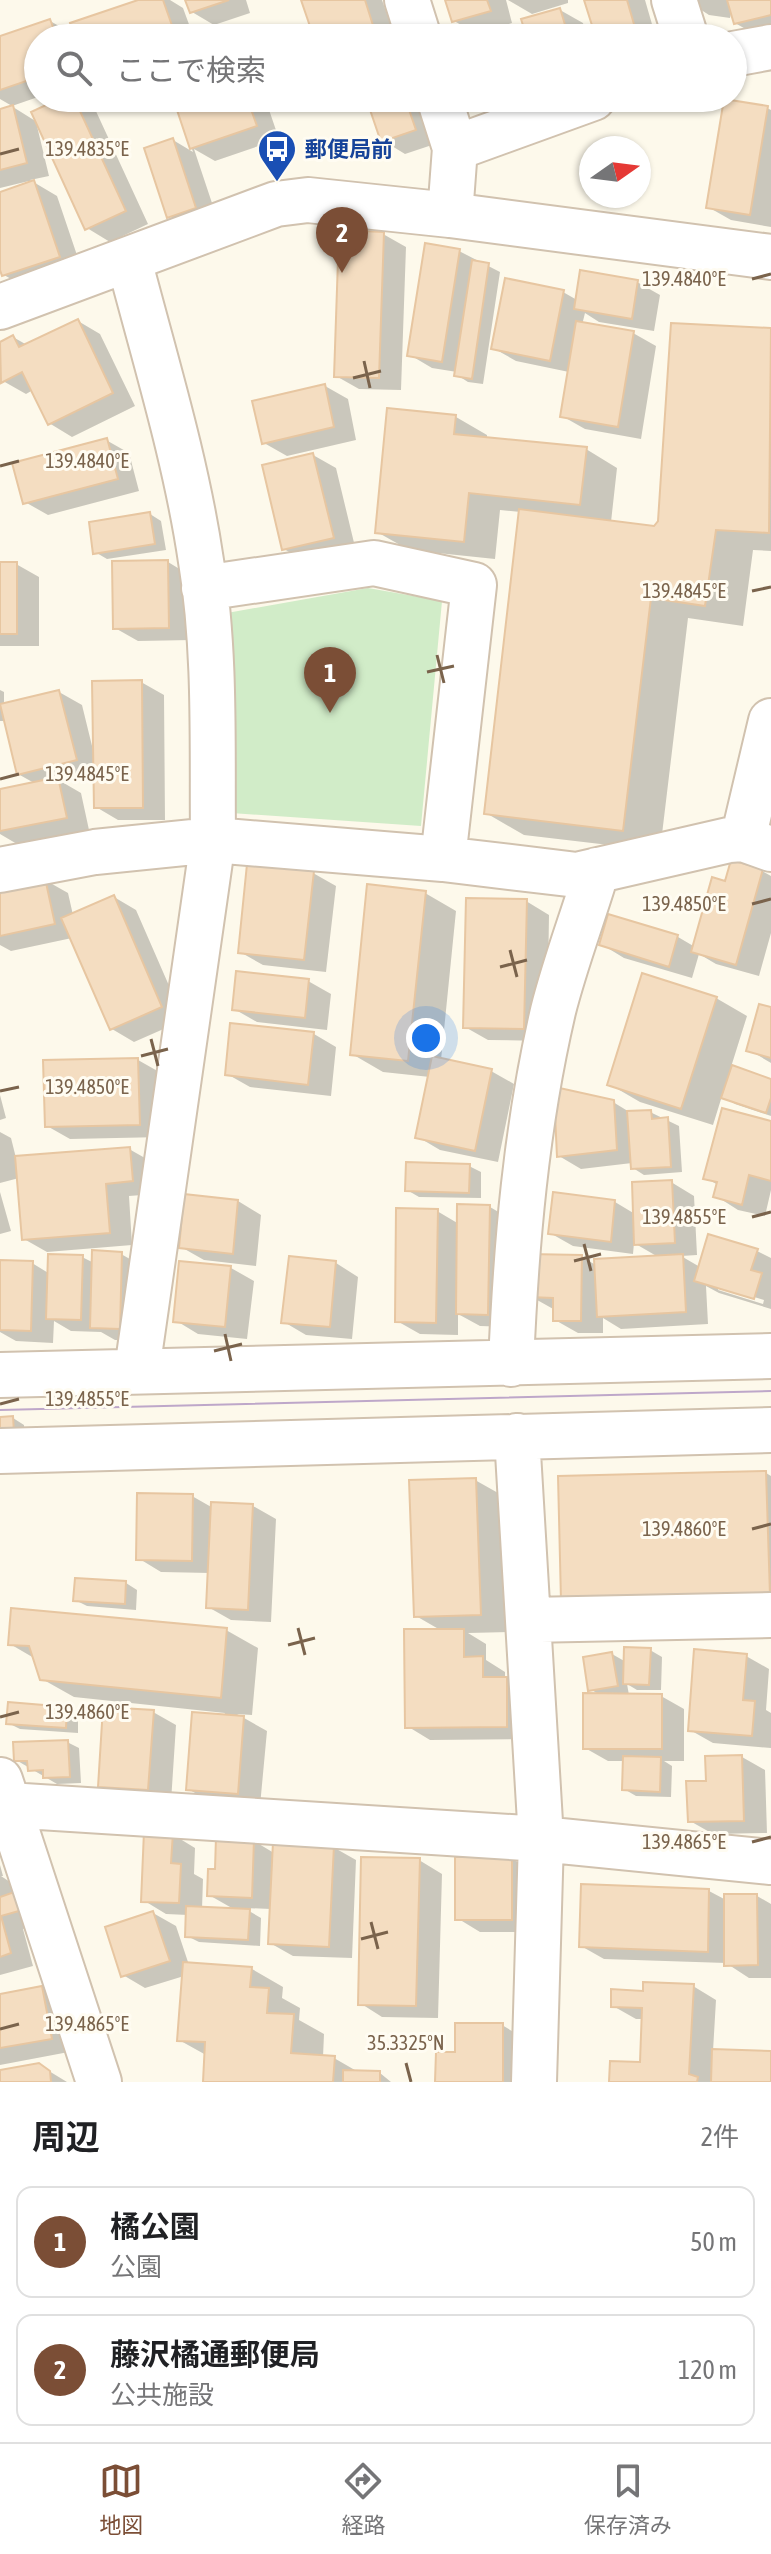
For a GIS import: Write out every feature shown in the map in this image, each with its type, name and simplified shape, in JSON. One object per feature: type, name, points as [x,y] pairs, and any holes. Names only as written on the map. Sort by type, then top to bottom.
[{"type":"street","points":[[407,0],[415,24]]},
{"type":"street","points":[[674,0],[682,24]]},
{"type":"street","points":[[747,51],[771,47]]},
{"type":"street","points":[[443,112],[455,148],[450,215]]},
{"type":"street","points":[[455,148],[554,112]]},
{"type":"street","points":[[0,307],[276,204],[308,200],[450,215],[771,257]]},
{"type":"street","points":[[129,260],[182,458],[204,588],[210,639],[213,840],[137,1370]]},
{"type":"street","points":[[204,588],[374,563],[474,585],[443,859]]},
{"type":"street","points":[[0,870],[95,852],[213,840],[443,859],[577,875],[729,840],[757,844],[771,721]]},
{"type":"street","points":[[511,1364],[515,1263],[529,1138],[554,1010],[597,870]]},
{"type":"street","points":[[0,1375],[771,1356]]},
{"type":"street","points":[[0,1451],[771,1430]]},
{"type":"street","points":[[517,1436],[541,1839],[534,2082]]},
{"type":"street","points":[[528,1620],[771,1615]]},
{"type":"street","points":[[99,2082],[4,1793],[771,1862]]},
{"type":"green space","points":[[368,588],[442,601],[421,826],[231,813],[227,613]]},
{"type":"building","points":[[138,0],[163,0],[171,24],[70,24]]},
{"type":"building","points":[[185,0],[229,0],[190,13]]},
{"type":"building","points":[[301,0],[365,0],[373,24],[309,24]]},
{"type":"building","points":[[445,0],[487,0],[491,11],[452,22]]},
{"type":"building","points":[[584,0],[627,0],[634,24],[592,24]]},
{"type":"building","points":[[727,0],[771,0],[771,15],[734,24]]},
{"type":"building","points":[[560,8],[565,24],[523,24],[521,19]]},
{"type":"building","points":[[50,19],[52,24],[35,24]]},
{"type":"building","points":[[24,28],[24,82],[0,90],[0,36]]},
{"type":"building","points":[[747,103],[768,106],[750,215],[706,208],[722,112],[747,112]]},
{"type":"building","points":[[13,105],[27,163],[0,170],[0,109]]},
{"type":"building","points":[[31,112],[80,112],[126,211],[85,230]]},
{"type":"building","points":[[178,112],[252,112],[257,126],[190,149]]},
{"type":"building","points":[[371,112],[410,112],[416,130],[381,142]]},
{"type":"building","points":[[173,138],[196,208],[167,218],[144,148]]},
{"type":"building","points":[[34,180],[60,257],[2,276],[0,192]]},
{"type":"building","points":[[339,230],[384,232],[379,378],[334,377]]},
{"type":"building","points":[[425,243],[460,249],[442,362],[407,356]]},
{"type":"building","points":[[472,260],[489,263],[472,379],[454,376]]},
{"type":"building","points":[[580,270],[638,280],[632,319],[574,309]]},
{"type":"building","points":[[505,278],[564,290],[550,361],[491,349]]},
{"type":"building","points":[[78,319],[113,393],[48,425],[22,372],[1,383],[0,342],[13,335],[19,347]]},
{"type":"building","points":[[576,321],[634,331],[618,427],[560,417]]},
{"type":"building","points":[[671,323],[771,328],[769,533],[716,530],[705,606],[651,598],[623,831],[484,814],[519,509],[654,526],[658,521]]},
{"type":"building","points":[[325,384],[334,427],[262,444],[252,401]]},
{"type":"building","points":[[387,408],[456,415],[454,434],[587,447],[580,505],[469,493],[464,542],[375,533]]},
{"type":"building","points":[[107,438],[118,479],[23,504],[12,463]]},
{"type":"building","points":[[313,453],[334,538],[282,550],[262,465]]},
{"type":"building","points":[[150,512],[155,544],[93,554],[89,522]]},
{"type":"building","points":[[168,560],[169,628],[113,629],[112,561]]},
{"type":"building","points":[[0,562],[17,562],[17,634],[0,634]]},
{"type":"building","points":[[142,680],[143,808],[94,808],[92,681]]},
{"type":"building","points":[[59,690],[77,760],[17,775],[0,704]]},
{"type":"building","points":[[58,777],[67,818],[0,831],[0,789]]},
{"type":"building","points":[[731,860],[763,869],[736,965],[691,952],[712,877],[725,881]]},
{"type":"building","points":[[247,864],[314,871],[304,960],[238,953]]},
{"type":"building","points":[[45,878],[55,924],[0,936],[0,888]]},
{"type":"building","points":[[367,884],[426,891],[408,1061],[350,1055]]},
{"type":"building","points":[[114,895],[162,1007],[110,1030],[61,918]]},
{"type":"building","points":[[466,898],[527,899],[524,1029],[463,1028]]},
{"type":"building","points":[[608,914],[678,935],[669,967],[599,945]]},
{"type":"building","points":[[236,971],[309,979],[305,1018],[232,1010]]},
{"type":"building","points":[[642,973],[717,997],[681,1109],[607,1085]]},
{"type":"building","points":[[759,1004],[771,1007],[771,1058],[746,1051]]},
{"type":"building","points":[[230,1023],[314,1032],[308,1085],[225,1075]]},
{"type":"building","points":[[432,1056],[492,1069],[475,1151],[415,1138]]},
{"type":"building","points":[[138,1058],[140,1125],[45,1127],[43,1060]]},
{"type":"building","points":[[732,1065],[771,1079],[771,1098],[766,1113],[721,1098]]},
{"type":"building","points":[[546,1085],[614,1100],[617,1150],[557,1157],[555,1114]]},
{"type":"building","points":[[722,1108],[771,1121],[771,1181],[749,1175],[742,1205],[713,1197],[717,1182],[703,1179]]},
{"type":"building","points":[[651,1110],[652,1119],[668,1117],[671,1167],[631,1169],[627,1111]]},
{"type":"building","points":[[130,1147],[133,1181],[106,1184],[110,1233],[22,1240],[15,1156]]},
{"type":"building","points":[[406,1162],[470,1164],[469,1193],[405,1191]]},
{"type":"building","points":[[672,1180],[675,1243],[634,1245],[632,1182]]},
{"type":"building","points":[[553,1192],[615,1200],[611,1242],[548,1234]]},
{"type":"building","points":[[184,1194],[238,1200],[233,1254],[179,1248]]},
{"type":"building","points":[[457,1204],[490,1205],[488,1315],[456,1314]]},
{"type":"building","points":[[396,1208],[438,1209],[436,1323],[395,1322]]},
{"type":"building","points":[[708,1234],[758,1249],[751,1270],[762,1273],[754,1299],[694,1281]]},
{"type":"building","points":[[92,1250],[122,1252],[120,1329],[90,1328]]},
{"type":"building","points":[[48,1254],[83,1255],[81,1320],[46,1319]]},
{"type":"building","points":[[528,1254],[582,1255],[581,1321],[553,1321],[553,1298],[528,1297]]},
{"type":"building","points":[[683,1254],[686,1312],[597,1317],[594,1259]]},
{"type":"building","points":[[289,1256],[336,1261],[330,1327],[281,1323]]},
{"type":"building","points":[[0,1260],[33,1261],[31,1331],[0,1330]]},
{"type":"building","points":[[179,1261],[231,1266],[225,1327],[173,1322]]},
{"type":"building","points":[[13,1416],[14,1433],[0,1433],[0,1417]]},
{"type":"building","points":[[766,1471],[770,1595],[561,1601],[558,1476]]},
{"type":"building","points":[[476,1478],[481,1615],[414,1617],[409,1480]]},
{"type":"building","points":[[137,1493],[193,1494],[192,1561],[136,1560]]},
{"type":"building","points":[[211,1502],[253,1504],[248,1610],[206,1608]]},
{"type":"building","points":[[75,1578],[126,1581],[125,1604],[73,1601]]},
{"type":"building","points":[[11,1608],[227,1628],[221,1698],[40,1680],[29,1646],[8,1645]]},
{"type":"building","points":[[404,1629],[464,1629],[464,1657],[483,1656],[483,1677],[507,1677],[507,1727],[405,1728]]},
{"type":"building","points":[[624,1647],[651,1648],[649,1685],[623,1684]]},
{"type":"building","points":[[694,1649],[747,1654],[743,1700],[755,1701],[752,1736],[688,1731]]},
{"type":"building","points":[[612,1652],[618,1686],[588,1691],[583,1657]]},
{"type":"building","points":[[583,1693],[662,1694],[662,1749],[583,1749]]},
{"type":"building","points":[[8,1702],[67,1707],[66,1728],[6,1724]]},
{"type":"building","points":[[103,1707],[154,1710],[148,1790],[98,1787]]},
{"type":"building","points":[[192,1712],[244,1716],[238,1794],[186,1790]]},
{"type":"building","points":[[68,1740],[70,1777],[43,1778],[43,1770],[28,1771],[27,1761],[14,1761],[13,1742]]},
{"type":"building","points":[[742,1755],[744,1821],[688,1822],[686,1781],[706,1781],[705,1756]]},
{"type":"building","points":[[623,1756],[661,1757],[660,1792],[622,1790]]},
{"type":"building","points":[[144,1831],[173,1832],[171,1863],[181,1864],[179,1903],[141,1902]]},
{"type":"building","points":[[216,1837],[254,1839],[252,1898],[207,1896],[208,1869],[215,1869]]},
{"type":"building","points":[[273,1842],[334,1845],[329,1947],[268,1944]]},
{"type":"building","points":[[361,1857],[420,1858],[416,2006],[358,2005]]},
{"type":"building","points":[[455,1857],[512,1857],[512,1920],[455,1920]]},
{"type":"building","points":[[581,1884],[709,1889],[708,1952],[579,1947]]},
{"type":"building","points":[[20,1890],[26,1909],[1,1916],[11,1953],[0,1957],[0,1897]]},
{"type":"building","points":[[724,1894],[757,1894],[758,1965],[724,1966]]},
{"type":"building","points":[[186,1906],[250,1909],[248,1940],[185,1937]]},
{"type":"building","points":[[153,1911],[170,1961],[121,1977],[105,1927]]},
{"type":"building","points":[[183,1962],[252,1967],[250,1987],[269,1988],[267,2013],[294,2014],[291,2053],[335,2056],[333,2082],[203,2082],[205,2042],[177,2041]]},
{"type":"building","points":[[643,1982],[694,1984],[689,2074],[698,2077],[697,2082],[609,2082],[610,2061],[640,2062],[642,2008],[611,2007],[611,1989],[643,1991]]},
{"type":"building","points":[[42,1986],[52,2039],[0,2048],[0,1994]]},
{"type":"building","points":[[455,2023],[503,2023],[503,2082],[435,2082],[436,2052],[455,2052]]},
{"type":"building","points":[[712,2049],[771,2051],[771,2082],[711,2082]]},
{"type":"building","points":[[39,2063],[50,2071],[51,2082],[0,2082],[0,2070]]},
{"type":"building","points":[[343,2070],[380,2071],[380,2082],[343,2082]]},
{"type":"tram line","points":[[0,1410],[771,1391]]},
{"type":"place","name":"郵便局前","points":[[277,183]]},
{"type":"place","name":"藤沢橘通郵便局","points":[[342,273]]},
{"type":"place","name":"橘公園","points":[[330,713]]}]
